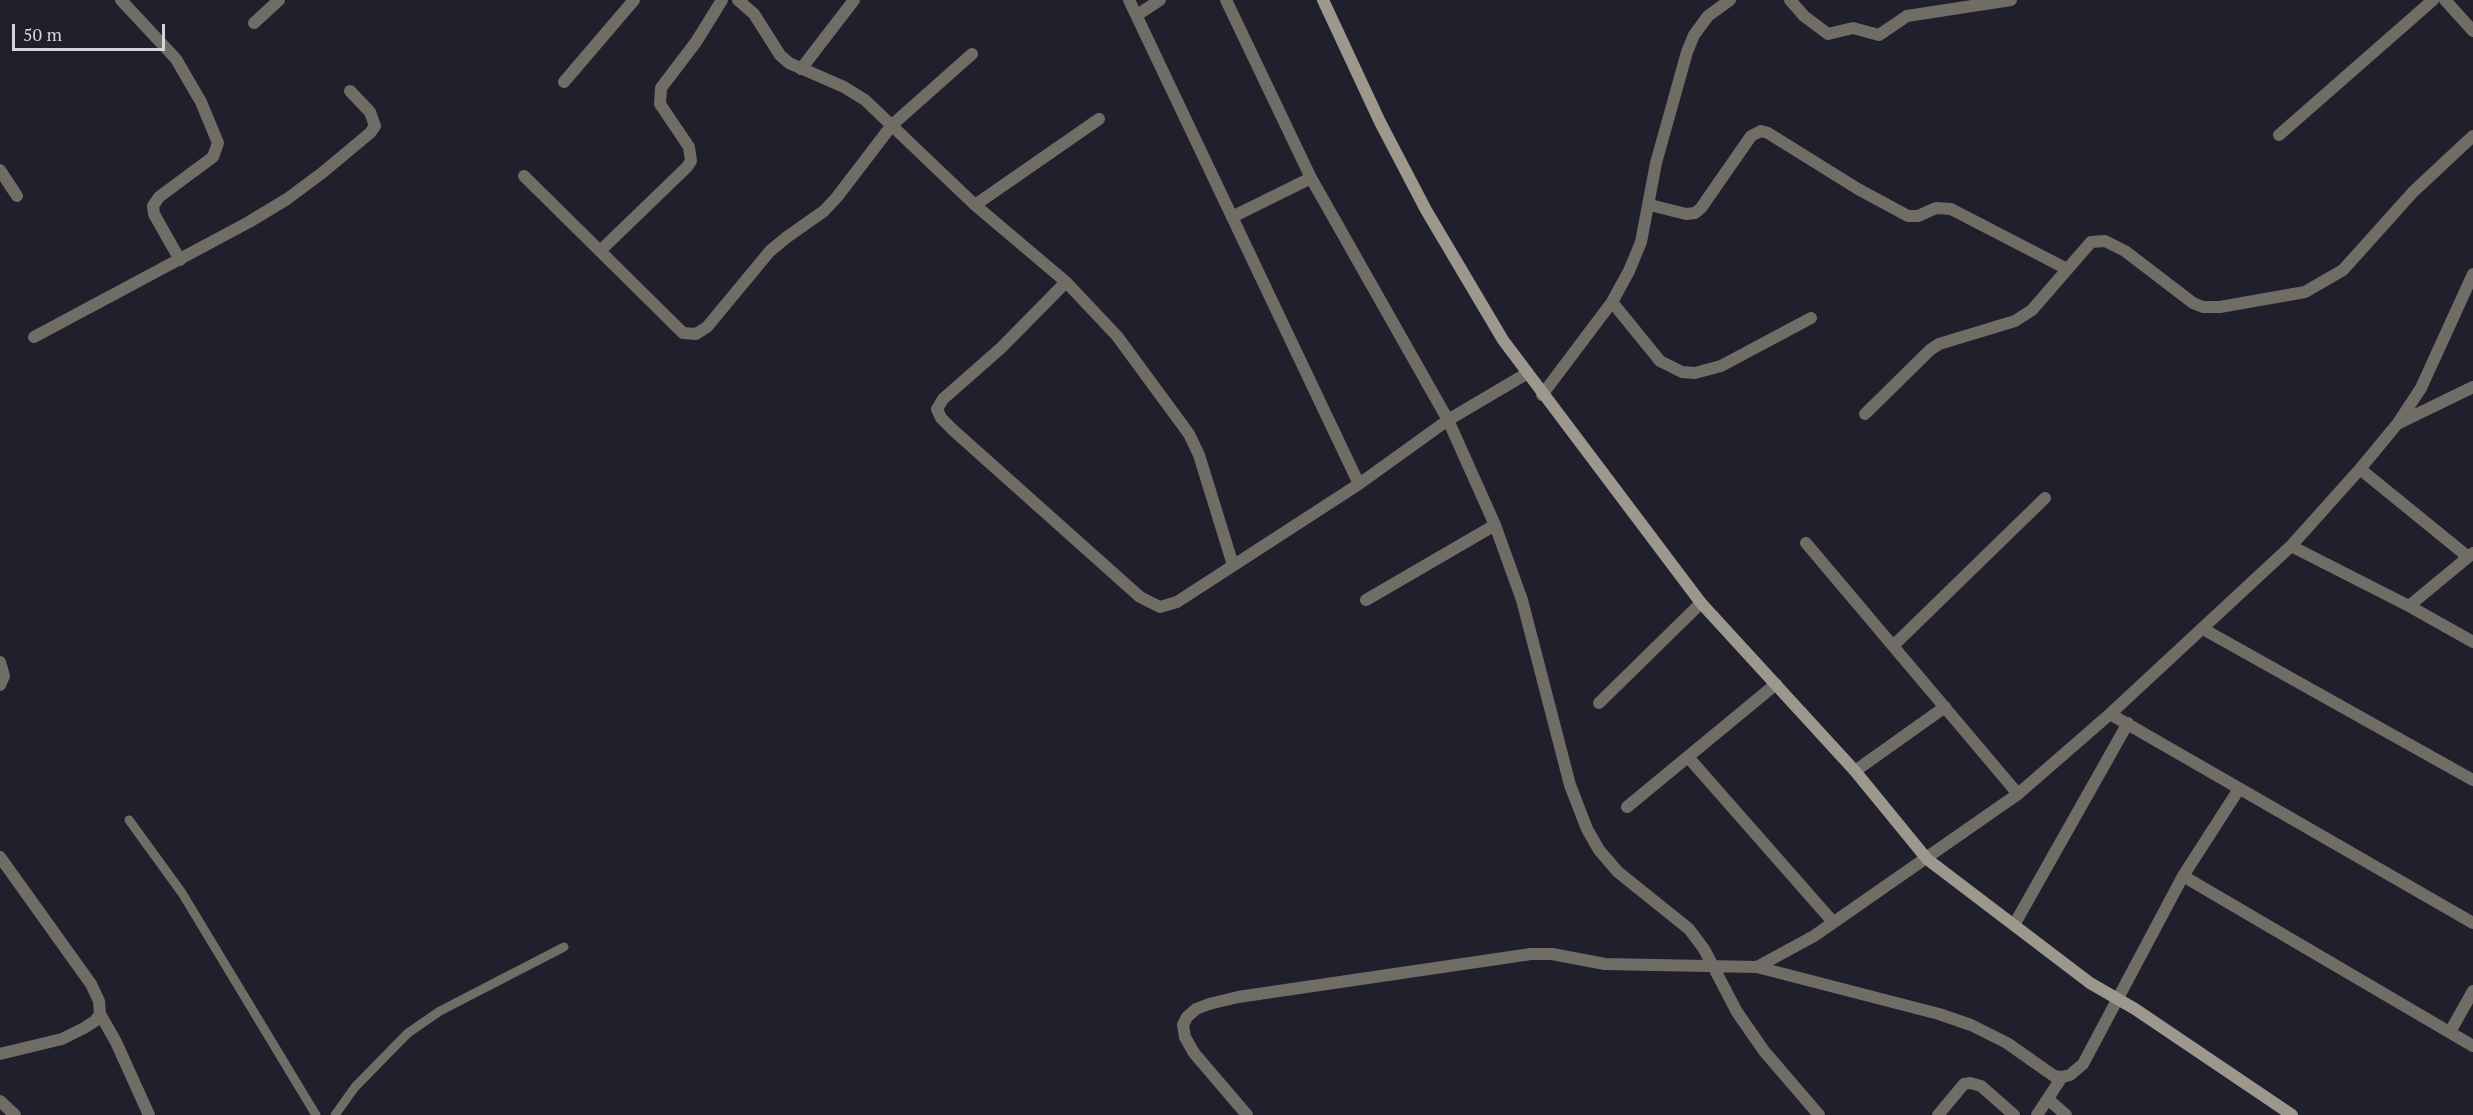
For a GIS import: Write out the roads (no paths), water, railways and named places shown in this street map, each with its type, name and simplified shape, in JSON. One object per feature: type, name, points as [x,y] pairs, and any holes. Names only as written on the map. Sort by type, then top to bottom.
[{"type":"street","points":[[122,0],[176,59],[201,102],[216,137],[218,148],[213,156],[159,197],[153,206],[154,214],[180,260]]},
{"type":"street","points":[[254,23],[279,0]]},
{"type":"street","points":[[564,82],[634,0]]},
{"type":"street","points":[[600,251],[691,161],[689,147],[660,104],[661,88],[696,42],[722,0]]},
{"type":"street","points":[[738,0],[754,14],[780,55],[801,69],[843,87],[865,100],[975,206],[1066,282],[1117,336],[1188,434],[1203,466],[1233,565]]},
{"type":"street","points":[[801,69],[854,0]]},
{"type":"street","points":[[1129,0],[1359,483]]},
{"type":"street","points":[[1137,15],[1160,0]]},
{"type":"street","points":[[1226,0],[1311,178],[1448,420],[1495,525],[1522,600],[1569,784],[1587,829],[1599,850],[1618,872],[1689,929],[1704,949],[1737,1012],[1764,1051],[1819,1115]]},
{"type":"street","points":[[1323,0],[1380,122],[1421,200],[1503,340],[1526,374],[1701,603],[1855,771],[1927,859],[2115,1000],[2135,1009],[2292,1115]]},
{"type":"street","points":[[1542,395],[1612,302],[1625,279],[1641,242],[1650,206],[1656,163],[1687,52],[1694,35],[1708,15],[1730,0]]},
{"type":"street","points":[[1791,0],[1804,16],[1828,34],[1853,28],[1879,35],[1907,16],[2011,0]]},
{"type":"street","points":[[2278,135],[2433,0]]},
{"type":"street","points":[[2445,0],[2473,31]]},
{"type":"street","points":[[524,176],[683,333],[696,334],[707,327],[770,251],[831,204],[892,125],[972,54]]},
{"type":"street","points":[[34,337],[180,260],[287,199],[370,133],[375,126],[374,119],[350,91]]},
{"type":"street","points":[[975,206],[1099,119]]},
{"type":"street","points":[[1650,206],[1686,214],[1695,213],[1751,136],[1761,131],[1908,216],[1918,216],[1936,208],[1951,210],[2067,268]]},
{"type":"street","points":[[1865,414],[1930,350],[1951,339],[2015,321],[2024,316],[2032,310],[2085,248],[2098,240],[2113,244],[2125,251],[2193,303],[2203,307],[2220,307],[2305,292],[2343,270],[2419,186],[2473,136]]},
{"type":"street","points":[[0,170],[17,196]]},
{"type":"street","points":[[1232,217],[1311,178]]},
{"type":"street","points":[[1757,967],[1814,936],[2018,794],[2204,629],[2291,546],[2360,469],[2397,423],[2421,388],[2473,274]]},
{"type":"street","points":[[1066,282],[1001,348],[943,399],[937,409],[941,418],[1131,589],[1150,603],[1160,607],[1178,602],[1359,483],[1448,420],[1526,374]]},
{"type":"street","points":[[1612,302],[1660,361],[1682,372],[1695,373],[1721,366],[1811,318]]},
{"type":"street","points":[[2397,423],[2473,387]]},
{"type":"street","points":[[2360,469],[2470,554],[2409,606]]},
{"type":"street","points":[[1893,646],[2045,498]]},
{"type":"street","points":[[1366,600],[1495,525]]},
{"type":"street","points":[[1806,543],[2018,794]]},
{"type":"street","points":[[2291,546],[2409,606],[2473,642]]},
{"type":"street","points":[[1599,703],[1701,603]]},
{"type":"street","points":[[2204,629],[2473,780]]},
{"type":"street","points":[[0,662],[4,676],[0,685]]},
{"type":"street","points":[[1627,807],[1776,684]]},
{"type":"street","points":[[1855,771],[1945,707]]},
{"type":"street","points":[[2110,714],[2473,923]]},
{"type":"street","points":[[2013,925],[2128,723]]},
{"type":"street","points":[[1688,757],[1833,922]]},
{"type":"street","points":[[1247,1115],[1194,1053],[1185,1037],[1183,1025],[1187,1017],[1196,1009],[1238,997],[1531,954],[1552,954],[1605,964],[1757,967],[1939,1014],[1971,1025],[2007,1043],[2054,1076],[2070,1075],[2083,1064],[2115,1000],[2183,876],[2239,789]]},
{"type":"street","points":[[0,856],[91,984],[99,1000],[100,1014],[116,1042],[149,1115]]},
{"type":"street","points":[[2183,876],[2473,1046]]},
{"type":"street","points":[[2450,1032],[2473,991]]},
{"type":"street","points":[[0,1054],[62,1039],[95,1021],[100,1014]]},
{"type":"street","points":[[2037,1115],[2062,1077]]},
{"type":"street","points":[[1938,1115],[1964,1084],[1970,1083],[1981,1086],[2014,1115]]},
{"type":"street","points":[[2049,1100],[2066,1115]]},
{"type":"street","points":[[0,1101],[15,1115]]},
{"type":"lane","points":[[129,820],[182,893],[316,1115]]},
{"type":"lane","points":[[335,1115],[355,1087],[408,1033],[440,1011],[564,947]]}]
